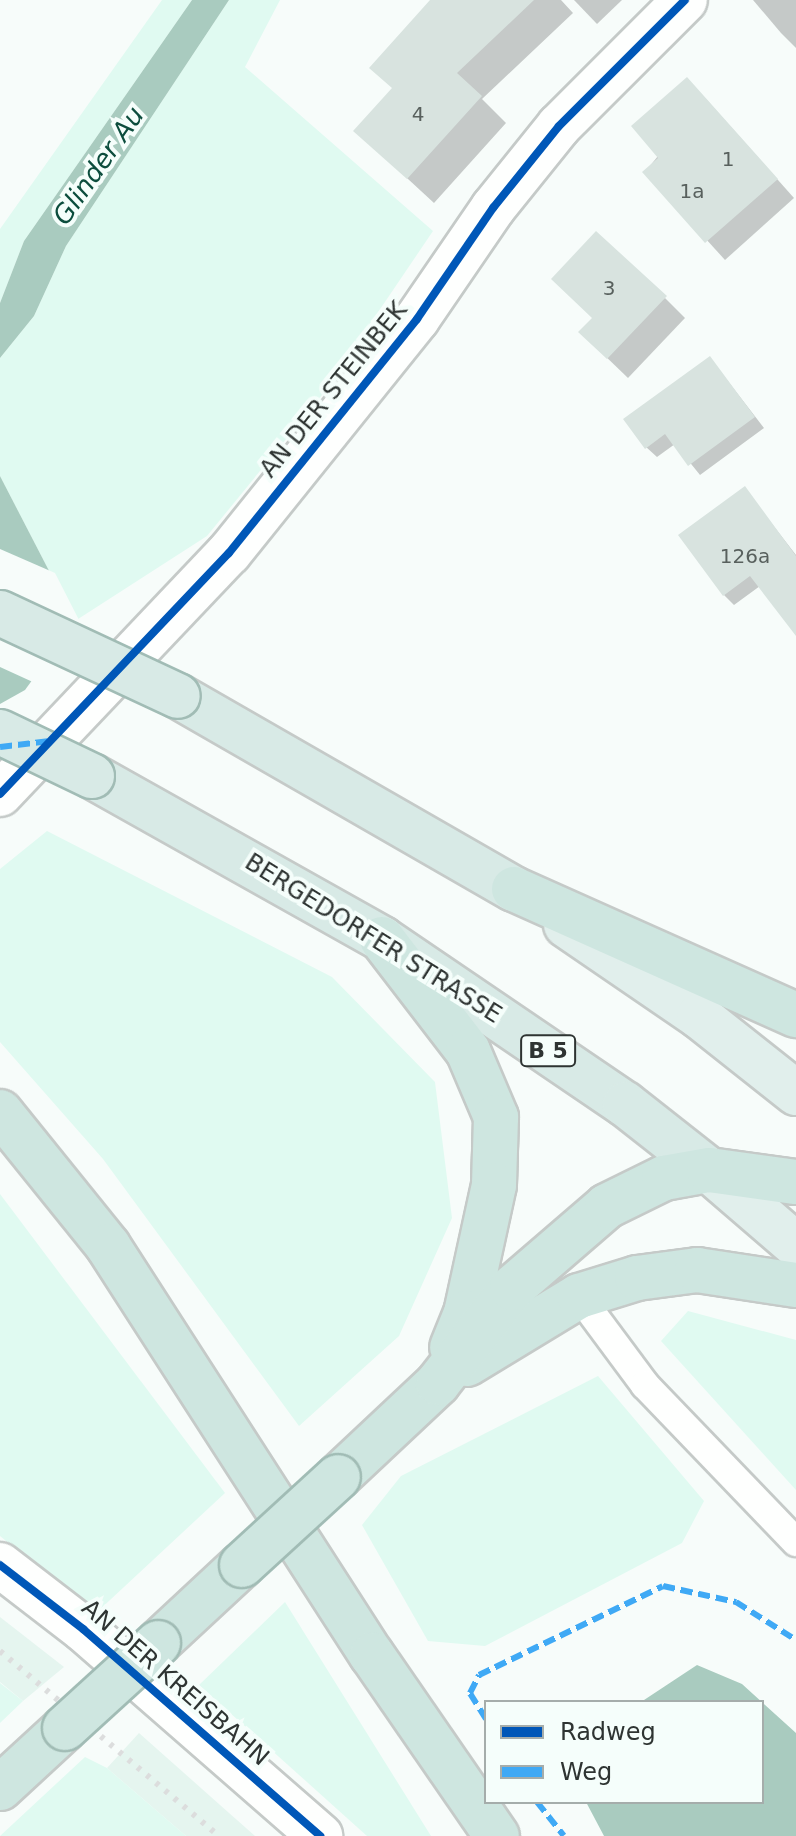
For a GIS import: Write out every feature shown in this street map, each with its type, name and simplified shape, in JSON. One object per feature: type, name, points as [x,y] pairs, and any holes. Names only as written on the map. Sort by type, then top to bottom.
[{"type":"highway","points":[[0,613],[178,696],[514,889],[796,1015]]},
{"type":"highway","name":"BERGEDORFER STRASSE","points":[[0,732],[92,776],[382,939],[625,1104],[709,1170]]},
{"type":"highway","points":[[382,939],[468,1051],[496,1117],[494,1185],[479,1259],[466,1313],[438,1383]]},
{"type":"highway","points":[[0,1112],[108,1246],[372,1655],[497,1836]]},
{"type":"highway","points":[[0,1788],[438,1383],[512,1288],[578,1226],[633,1190],[709,1170],[796,1182]]},
{"type":"highway","points":[[438,1383],[579,1296],[637,1278],[697,1270],[796,1285]]},
{"type":"main road","points":[[514,889],[699,1016],[796,1093]]},
{"type":"main road","name":"BERGEDORFER STRASSE","points":[[709,1170],[796,1245]]},
{"type":"street","name":"AN DER STEINBEK","points":[[0,794],[229,553],[417,319],[493,208],[559,126],[685,0]]},
{"type":"street","name":"AN DER KREISBAHN","points":[[0,1565],[83,1629],[320,1836]]},
{"type":"lane","points":[[579,1296],[645,1385],[796,1542]]},
{"type":"shaded area","points":[[162,0],[192,0],[24,241],[0,303],[0,229]]},
{"type":"shaded area","points":[[229,0],[280,0],[245,67],[433,231],[322,395],[207,536],[75,621],[0,476],[0,358],[34,316],[66,246]]},
{"type":"shaded area","points":[[47,831],[332,977],[435,1082],[452,1218],[399,1336],[299,1426],[103,1159],[0,1042],[0,869]]},
{"type":"shaded area","points":[[0,1194],[225,1493],[95,1614],[0,1536]]},
{"type":"shaded area","points":[[688,1311],[796,1340],[796,1490],[661,1341]]},
{"type":"shaded area","points":[[598,1376],[704,1501],[682,1543],[485,1646],[428,1641],[362,1525],[401,1476]]},
{"type":"shaded area","points":[[285,1602],[431,1836],[367,1836],[199,1685]]},
{"type":"shaded area","points":[[0,1617],[64,1667],[23,1701],[0,1682]]},
{"type":"shaded area","points":[[0,1683],[23,1701],[0,1723]]},
{"type":"shaded area","points":[[139,1733],[255,1836],[186,1836],[107,1768]]},
{"type":"shaded area","points":[[85,1757],[107,1768],[186,1836],[0,1836]]},
{"type":"water","name":"Glinder Au","points":[[192,0],[229,0],[66,246],[34,316],[0,358],[0,303],[24,241]]},
{"type":"water","points":[[0,476],[75,621],[25,690],[0,704]]},
{"type":"water","points":[[697,1665],[742,1684],[760,1700],[644,1700]]},
{"type":"water","points":[[764,1704],[796,1733],[796,1836],[604,1836],[587,1804],[764,1804]]},
{"type":"pier","points":[[0,549],[55,573],[79,620],[35,683],[0,667]]},
{"type":"building","points":[[430,0],[534,0],[457,73],[482,96],[407,179],[353,131],[392,88],[369,68]]},
{"type":"building","points":[[687,77],[778,179],[705,243],[642,172],[658,158],[631,126]]},
{"type":"building","points":[[596,231],[667,296],[607,359],[578,332],[592,318],[551,279]]},
{"type":"building","points":[[710,356],[755,417],[688,466],[665,434],[645,449],[623,419]]},
{"type":"building","points":[[745,486],[796,556],[796,636],[750,576],[723,596],[678,535]]},
{"type":"railway","points":[[0,1651],[219,1836]]},
{"type":"marked path","points":[[0,747],[50,741]]},
{"type":"marked path","points":[[484,1716],[470,1693],[479,1675],[663,1586],[736,1602],[796,1640]]},
{"type":"marked path","points":[[539,1804],[564,1836]]},
{"type":"cycle path","points":[[0,794],[229,553],[417,319],[493,208],[559,126],[685,0]]},
{"type":"cycle path","points":[[0,1565],[83,1629],[320,1836]]}]
